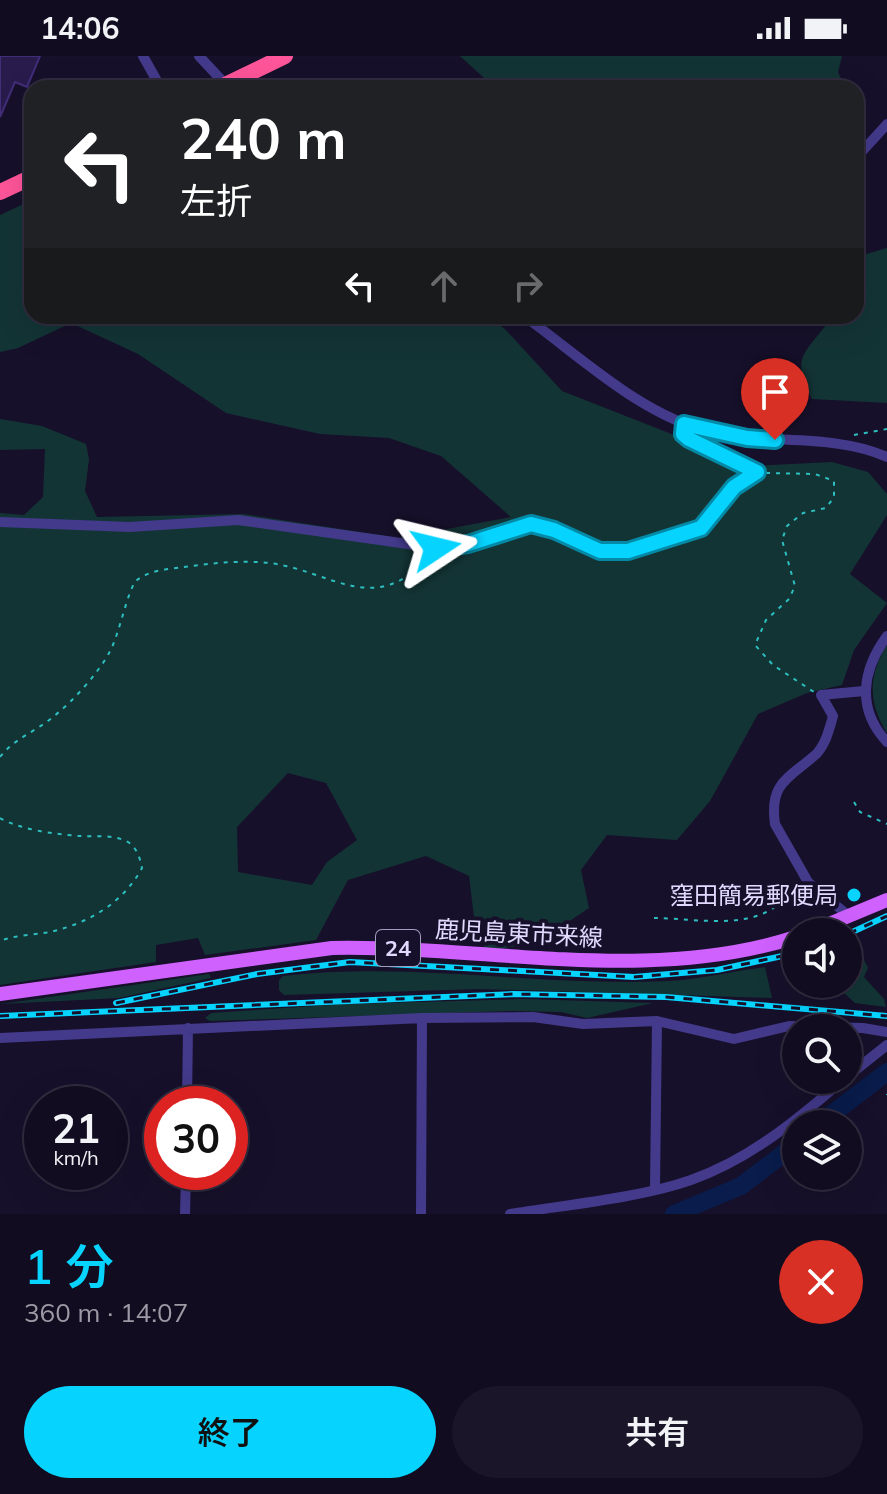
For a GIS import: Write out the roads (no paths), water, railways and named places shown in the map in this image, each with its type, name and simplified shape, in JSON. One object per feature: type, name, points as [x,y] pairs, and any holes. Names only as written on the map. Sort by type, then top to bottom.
[{"type":"highway","points":[[235,80],[278,59]]},
{"type":"highway","points":[[0,192],[24,181]]},
{"type":"main road","points":[[850,917],[887,900]]},
{"type":"main road","name":"鹿児島東市来線","points":[[0,994],[332,948],[646,961],[717,955],[782,940]]},
{"type":"street","points":[[143,56],[156,80]]},
{"type":"street","points":[[199,56],[221,80]]},
{"type":"street","points":[[864,149],[887,124]]},
{"type":"street","points":[[535,324],[645,402],[684,424],[747,438],[854,446],[887,457]]},
{"type":"street","points":[[0,522],[130,527],[238,520],[436,548],[468,544],[531,524],[554,530],[600,551],[628,551],[701,528],[734,487],[757,472],[689,439],[683,434],[684,424]]},
{"type":"street","points":[[887,636],[875,653],[864,691],[870,717],[887,742]]},
{"type":"street","points":[[850,917],[808,882],[801,864],[775,824],[774,814],[782,780],[816,755],[828,734],[833,716],[821,695],[864,691]]},
{"type":"street","points":[[0,1038],[422,1018],[533,1017],[583,1024],[657,1021],[734,1039],[789,1026],[863,1028],[887,1032]]},
{"type":"street","points":[[421,1214],[422,1018]]},
{"type":"street","points":[[655,1187],[657,1021]]},
{"type":"street","points":[[187,1086],[188,1028]]},
{"type":"street","points":[[862,1065],[887,1045]]},
{"type":"street","points":[[510,1214],[692,1180],[750,1151],[798,1122],[828,1094]]},
{"type":"street","points":[[185,1214],[186,1190]]},
{"type":"waterway","points":[[837,1110],[887,1072]]},
{"type":"waterway","points":[[674,1214],[741,1186],[782,1155]]},
{"type":"railway","points":[[862,928],[887,916]]},
{"type":"railway","points":[[116,1003],[257,974],[350,962],[634,977],[717,970],[782,956]]},
{"type":"railway","points":[[0,1016],[513,994],[666,997],[887,1016]]},
{"type":"place","name":"窪田簡易郵便局","points":[[854,895]]}]
